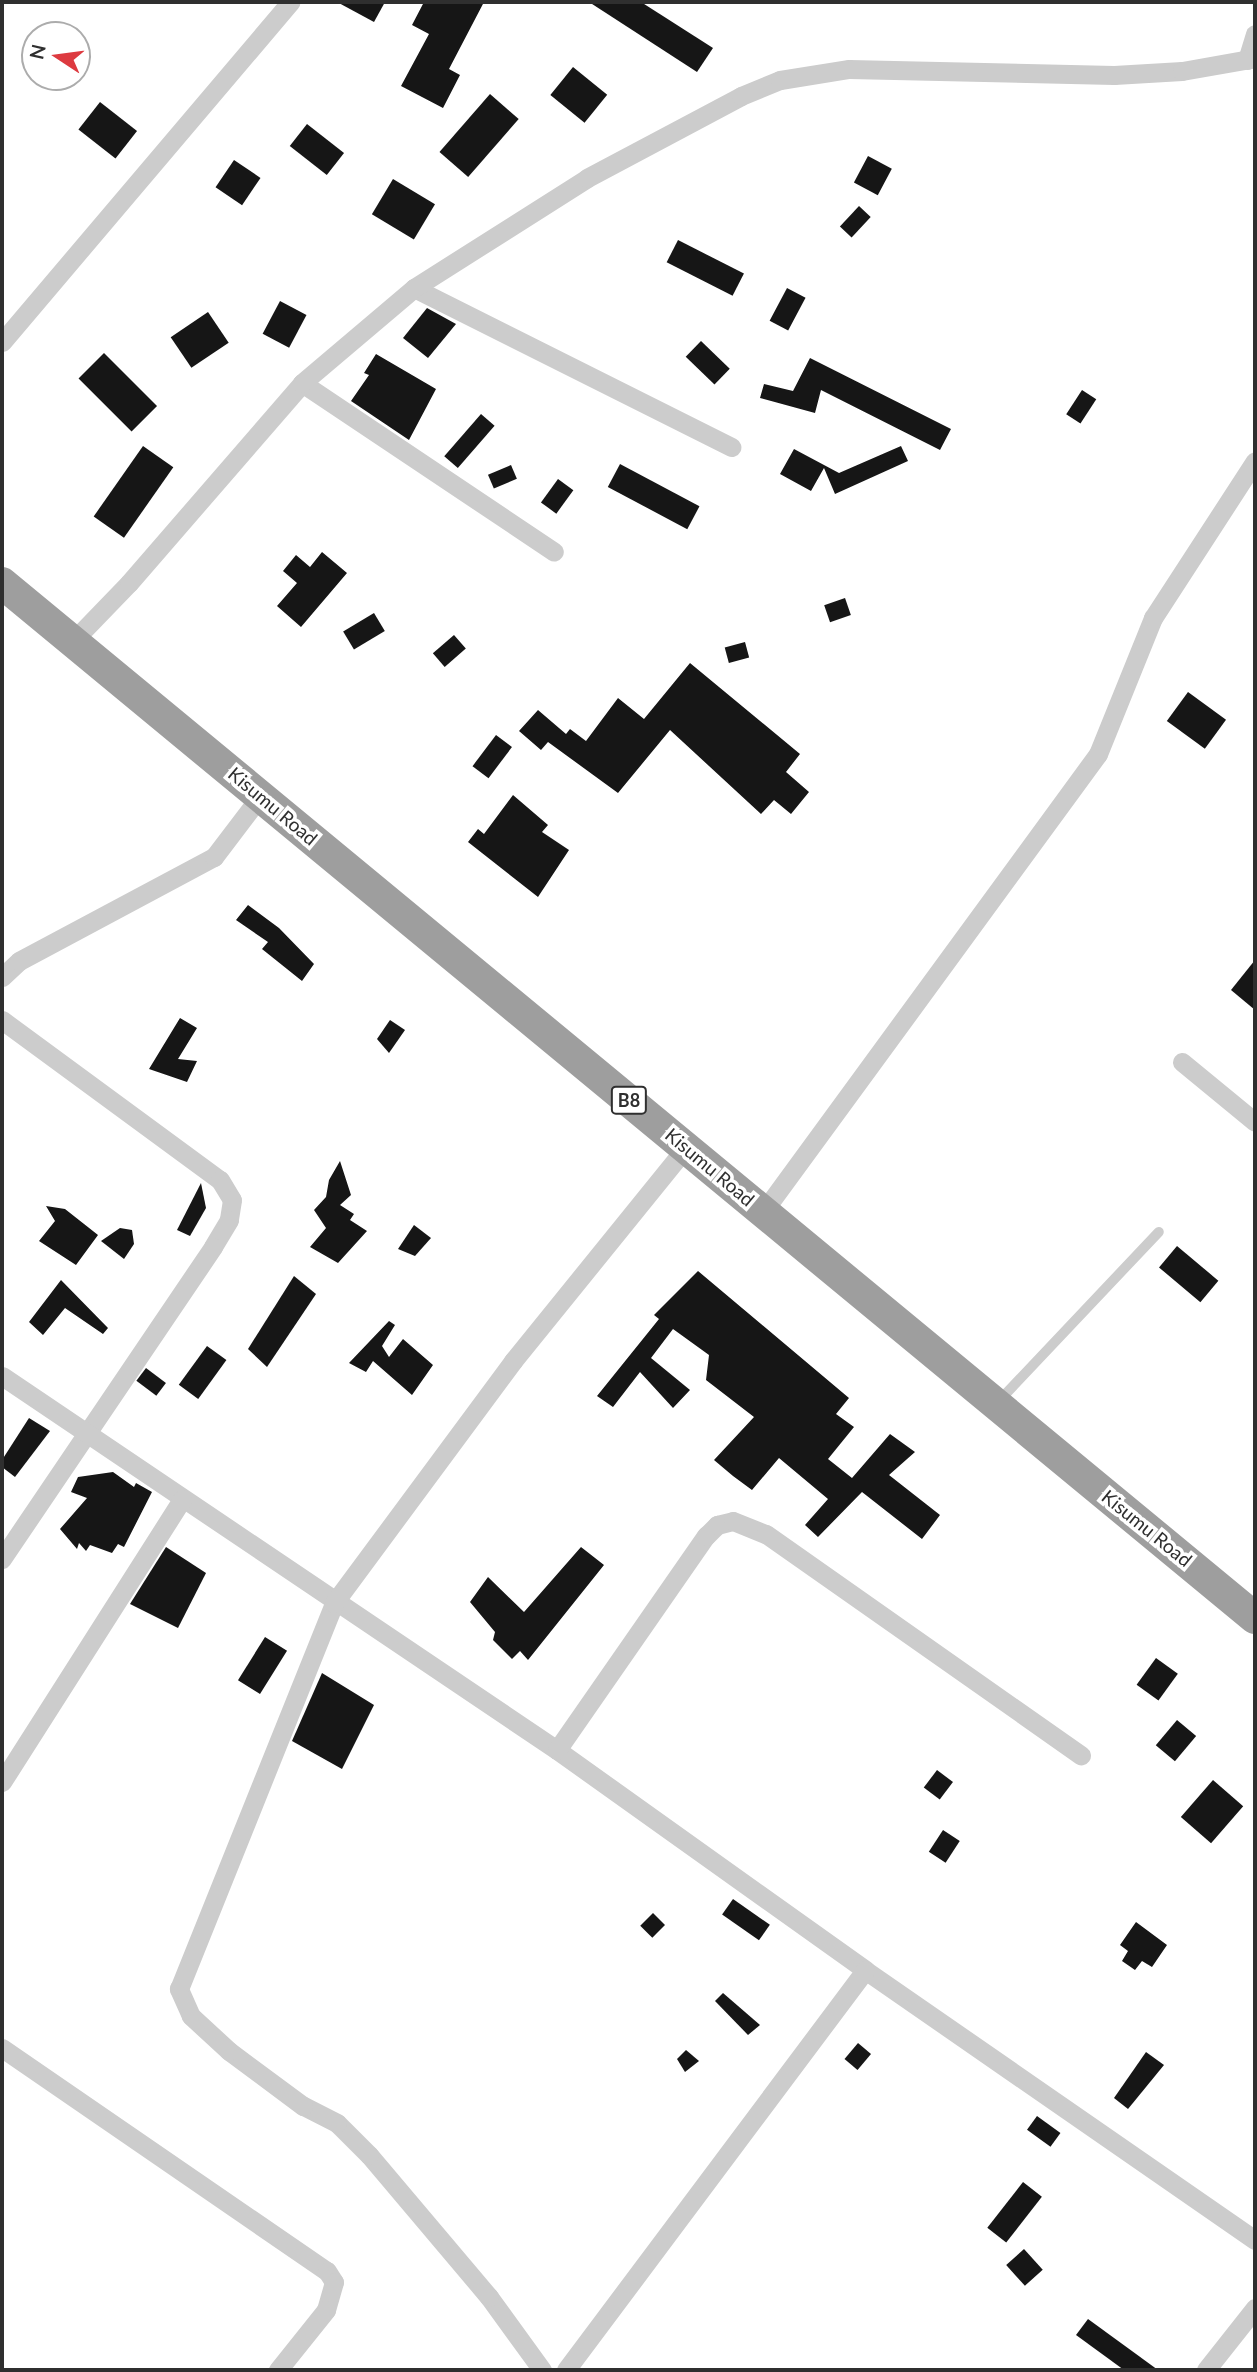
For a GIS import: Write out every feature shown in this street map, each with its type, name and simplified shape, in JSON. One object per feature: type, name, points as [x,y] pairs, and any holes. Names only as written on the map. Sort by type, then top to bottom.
[{"type":"highway","name":"Kisumu Road","points":[[2,583],[1255,1618]]},
{"type":"street","points":[[2,342],[290,2]]},
{"type":"street","points":[[72,642],[129,583],[302,383],[414,288],[587,178],[741,96],[780,80],[849,69],[1114,75],[1251,59],[1255,34]]},
{"type":"street","points":[[414,288],[731,447]]},
{"type":"street","points":[[302,383],[554,552]]},
{"type":"street","points":[[763,1212],[1098,754],[1153,618],[1255,461]]},
{"type":"street","points":[[2,976],[19,961],[214,857],[261,795]]},
{"type":"street","points":[[2,1020],[220,1180],[232,1200],[229,1220],[213,1247],[2,1559]]},
{"type":"street","points":[[1182,1062],[1255,1122]]},
{"type":"street","points":[[541,2370],[489,2297],[361,2147],[337,2123],[303,2105],[229,2051],[191,2016],[181,1997],[183,1977],[202,1941],[334,1603],[513,1361],[686,1147]]},
{"type":"street","points":[[2,1376],[334,1603],[557,1750],[865,1970],[1255,2240]]},
{"type":"street","points":[[2,1782],[182,1499]]},
{"type":"street","points":[[557,1750],[706,1536],[717,1525],[733,1521],[766,1534],[1081,1755]]},
{"type":"street","points":[[566,2370],[865,1970]]},
{"type":"street","points":[[2,2048],[327,2271],[334,2282],[326,2311],[278,2370]]},
{"type":"street","points":[[1206,2370],[1255,2308]]},
{"type":"lane","points":[[995,1405],[1159,1232]]},
{"type":"building","points":[[337,2],[385,2],[374,22]]},
{"type":"building","points":[[424,2],[484,2],[449,69],[460,75],[443,108],[401,86],[429,34],[412,25]]},
{"type":"building","points":[[589,2],[641,2],[713,48],[697,72]]},
{"type":"building","points":[[573,67],[607,95],[585,123],[550,95]]},
{"type":"building","points":[[490,94],[519,119],[468,177],[439,152]]},
{"type":"building","points":[[100,102],[137,131],[115,159],[78,130]]},
{"type":"building","points":[[307,124],[344,153],[327,175],[290,146]]},
{"type":"building","points":[[868,156],[892,169],[878,195],[854,182]]},
{"type":"building","points":[[234,160],[261,178],[242,205],[216,187]]},
{"type":"building","points":[[393,179],[435,204],[414,239],[372,214]]},
{"type":"building","points":[[859,206],[871,217],[852,237],[840,226]]},
{"type":"building","points":[[678,240],[744,274],[733,296],[667,262]]},
{"type":"building","points":[[787,288],[806,298],[788,331],[770,321]]},
{"type":"building","points":[[280,301],[306,315],[289,348],[263,334]]},
{"type":"building","points":[[427,308],[456,324],[428,358],[403,338]]},
{"type":"building","points":[[208,312],[229,343],[191,368],[171,337]]},
{"type":"building","points":[[701,341],[730,369],[714,385],[686,357]]},
{"type":"building","points":[[104,353],[157,406],[132,431],[79,378]]},
{"type":"building","points":[[376,354],[436,389],[409,440],[351,401],[369,375],[364,373]]},
{"type":"building","points":[[810,358],[951,429],[940,450],[821,390],[815,413],[760,398],[764,384],[793,391]]},
{"type":"building","points":[[1082,390],[1096,399],[1080,424],[1066,414]]},
{"type":"building","points":[[481,414],[495,426],[458,468],[444,456]]},
{"type":"building","points":[[143,446],[173,467],[124,538],[94,516]]},
{"type":"building","points":[[901,446],[908,461],[835,494],[824,468],[811,491],[780,474],[794,449],[839,473]]},
{"type":"building","points":[[620,464],[699,506],[687,529],[608,487]]},
{"type":"building","points":[[511,465],[517,479],[494,489],[488,475]]},
{"type":"building","points":[[558,479],[573,490],[556,514],[541,502]]},
{"type":"building","points":[[322,552],[347,573],[301,627],[277,606],[297,583],[283,571],[296,555],[310,567]]},
{"type":"building","points":[[845,598],[851,615],[830,622],[824,605]]},
{"type":"building","points":[[374,613],[385,631],[354,650],[343,632]]},
{"type":"building","points":[[454,635],[466,649],[445,667],[433,653]]},
{"type":"building","points":[[745,642],[749,657],[729,663],[725,647]]},
{"type":"building","points":[[690,663],[800,754],[786,772],[809,792],[791,814],[774,800],[761,814],[670,730],[618,793],[548,742],[541,750],[519,731],[538,710],[566,734],[570,729],[586,741],[618,698],[644,719]]},
{"type":"building","points":[[1188,692],[1226,720],[1205,749],[1167,721]]},
{"type":"building","points":[[496,735],[512,747],[489,778],[473,766]]},
{"type":"building","points":[[513,795],[548,825],[542,832],[569,850],[538,897],[468,842],[478,829],[484,834]]},
{"type":"building","points":[[248,905],[279,928],[314,964],[302,981],[262,949],[268,942],[236,920]]},
{"type":"building","points":[[1255,960],[1255,1010],[1231,990]]},
{"type":"building","points":[[180,1018],[197,1028],[178,1059],[197,1061],[187,1082],[149,1069]]},
{"type":"building","points":[[390,1020],[405,1030],[389,1053],[377,1039]]},
{"type":"building","points":[[340,1161],[351,1195],[340,1205],[354,1214],[350,1220],[367,1231],[338,1263],[310,1247],[326,1228],[314,1210],[326,1197],[329,1180]]},
{"type":"building","points":[[201,1183],[206,1208],[190,1236],[177,1230]]},
{"type":"building","points":[[46,1206],[65,1209],[98,1235],[76,1265],[39,1241],[55,1221]]},
{"type":"building","points":[[414,1225],[431,1238],[415,1256],[398,1249]]},
{"type":"building","points":[[120,1228],[132,1230],[134,1244],[124,1259],[101,1241]]},
{"type":"building","points":[[1177,1246],[1218,1281],[1200,1302],[1159,1267]]},
{"type":"building","points":[[698,1271],[849,1398],[836,1414],[854,1427],[828,1459],[852,1478],[890,1434],[915,1452],[889,1475],[940,1515],[922,1539],[862,1492],[818,1537],[805,1525],[828,1499],[779,1458],[752,1490],[714,1460],[754,1417],[706,1380],[709,1355],[673,1329],[651,1358],[690,1390],[673,1408],[640,1372],[613,1407],[597,1396],[659,1319],[654,1315]]},
{"type":"building","points":[[294,1276],[316,1294],[267,1367],[248,1349]]},
{"type":"building","points":[[61,1280],[108,1328],[103,1334],[65,1308],[43,1335],[29,1322]]},
{"type":"building","points":[[389,1321],[395,1325],[382,1346],[389,1357],[403,1339],[433,1365],[412,1395],[373,1361],[366,1372],[349,1363]]},
{"type":"building","points":[[207,1346],[226,1360],[198,1399],[179,1385]]},
{"type":"building","points":[[146,1368],[166,1383],[156,1396],[136,1381]]},
{"type":"building","points":[[29,1418],[50,1431],[15,1477],[2,1467],[2,1460]]},
{"type":"building","points":[[113,1472],[134,1487],[136,1483],[152,1492],[124,1547],[118,1544],[112,1553],[90,1545],[86,1551],[79,1543],[77,1549],[60,1529],[87,1498],[71,1492],[78,1477]]},
{"type":"building","points":[[166,1547],[206,1573],[178,1628],[130,1604]]},
{"type":"building","points":[[581,1547],[604,1565],[528,1660],[520,1651],[512,1659],[493,1640],[495,1632],[470,1602],[488,1577],[524,1612]]},
{"type":"building","points":[[265,1637],[287,1651],[260,1694],[238,1680]]},
{"type":"building","points":[[1156,1658],[1178,1674],[1158,1701],[1137,1685]]},
{"type":"building","points":[[322,1673],[374,1705],[342,1769],[292,1741]]},
{"type":"building","points":[[1177,1720],[1196,1736],[1175,1761],[1156,1745]]},
{"type":"building","points":[[937,1770],[953,1782],[940,1800],[924,1788]]},
{"type":"building","points":[[1213,1780],[1243,1806],[1211,1843],[1181,1817]]},
{"type":"building","points":[[943,1830],[960,1841],[946,1863],[929,1852]]},
{"type":"building","points":[[733,1899],[770,1925],[759,1940],[722,1915]]},
{"type":"building","points":[[653,1913],[665,1925],[652,1938],[640,1926]]},
{"type":"building","points":[[1136,1922],[1167,1945],[1152,1967],[1142,1961],[1135,1970],[1122,1961],[1128,1951],[1120,1945]]},
{"type":"building","points":[[723,1993],[760,2025],[748,2035],[715,2001]]},
{"type":"building","points":[[858,2043],[871,2054],[858,2070],[845,2059]]},
{"type":"building","points":[[686,2050],[699,2061],[685,2072],[677,2059]]},
{"type":"building","points":[[1146,2052],[1164,2065],[1128,2109],[1114,2098]]},
{"type":"building","points":[[1037,2116],[1060,2133],[1050,2147],[1027,2130]]},
{"type":"building","points":[[1023,2182],[1042,2197],[1006,2242],[987,2228]]},
{"type":"building","points":[[1024,2249],[1043,2270],[1025,2286],[1006,2265]]},
{"type":"building","points":[[1088,2319],[1158,2370],[1124,2370],[1076,2335]]}]
